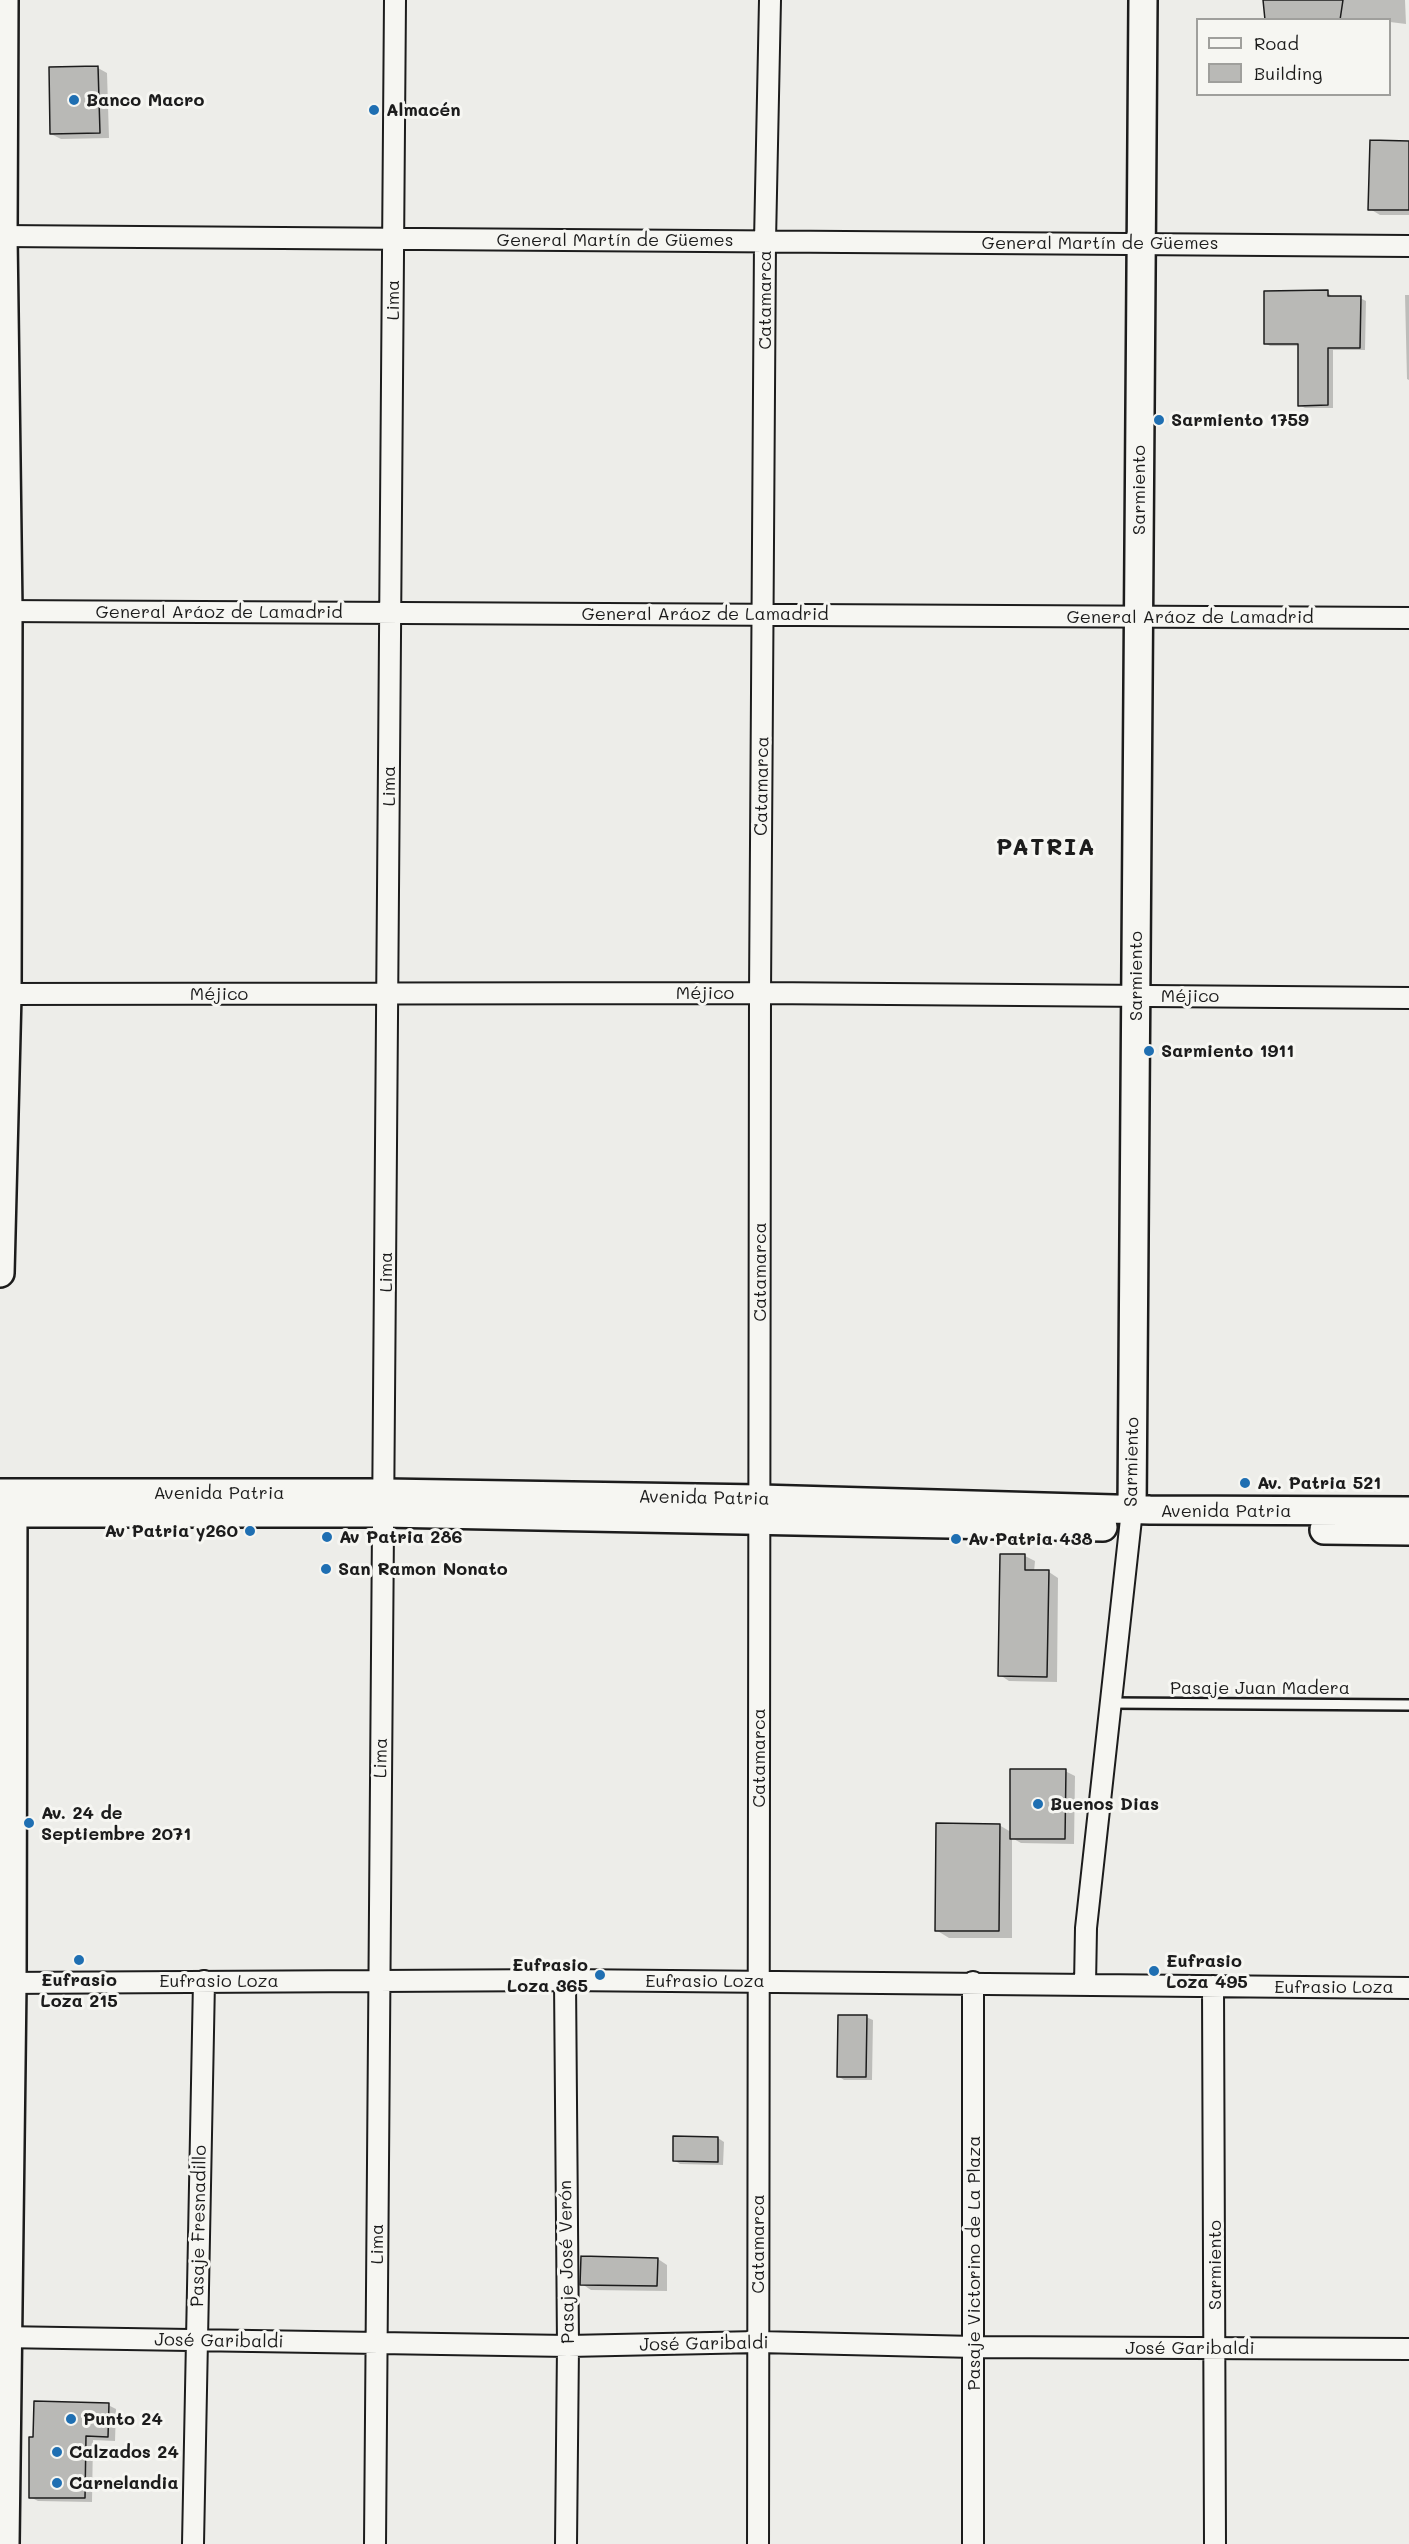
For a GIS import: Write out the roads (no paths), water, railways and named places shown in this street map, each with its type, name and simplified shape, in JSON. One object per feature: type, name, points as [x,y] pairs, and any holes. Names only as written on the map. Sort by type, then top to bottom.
[{"type":"main road","points":[[0,1273],[3,994],[4,0]]},
{"type":"main road","name":"Sarmiento","points":[[1131,1519],[1143,0]]},
{"type":"main road","points":[[5,2544],[3,2337],[12,1545],[6,1502]]},
{"type":"main road","name":"Avenida Patria","points":[[6,1502],[384,1503],[1131,1519],[1409,1531]]},
{"type":"main road","name":"Avenida Patria","points":[[1131,1519],[1409,1511]]},
{"type":"street","name":"Lima","points":[[375,2544],[394,0]]},
{"type":"street","name":"Catamarca","points":[[758,2544],[760,993],[765,241],[770,0]]},
{"type":"street","name":"General Martín de Güemes","points":[[2,236],[1409,246]]},
{"type":"street","name":"General Aráoz de Lamadrid","points":[[4,611],[1409,618]]},
{"type":"street","name":"Méjico","points":[[3,994],[760,993],[1409,998]]},
{"type":"street","name":"Sarmiento","points":[[1085,1985],[1086,1928],[1131,1519]]},
{"type":"street","name":"Eufrasio Loza","points":[[6,1983],[204,1980],[378,1982],[565,1980],[973,1982],[1409,1988]]},
{"type":"street","name":"Pasaje Fresnadillo","points":[[193,2544],[204,1980]]},
{"type":"street","name":"Pasaje José Verón","points":[[565,1980],[568,2346],[566,2544]]},
{"type":"street","name":"Pasaje Victorino de La Plaza","points":[[973,1982],[975,2347],[973,2544]]},
{"type":"street","name":"Sarmiento","points":[[1213,1986],[1215,2544]]},
{"type":"street","name":"José Garibaldi","points":[[3,2337],[568,2346],[758,2342],[975,2347],[1409,2349]]},
{"type":"lane","name":"Pasaje Juan Madera","points":[[1111,1703],[1409,1705]]},
{"type":"place","name":"Banco Macro","points":[[74,100]]},
{"type":"place","name":"Almacén","points":[[374,110]]},
{"type":"place","name":"Sarmiento 1759","points":[[1159,420]]},
{"type":"place","name":"Sarmiento 1911","points":[[1149,1051]]},
{"type":"place","name":"Av. Patria 521","points":[[1245,1483]]},
{"type":"place","name":"Av Patria y260","points":[[250,1531]]},
{"type":"place","name":"Av Patria 286","points":[[327,1537]]},
{"type":"place","name":"Av Patria 438","points":[[956,1539]]},
{"type":"place","name":"San Ramon Nonato","points":[[326,1569]]},
{"type":"place","name":"Buenos Dias","points":[[1038,1804]]},
{"type":"place","name":"Av. 24 de Septiembre 2071","points":[[29,1823]]},
{"type":"place","name":"Eufrasio Loza 215","points":[[79,1960]]},
{"type":"place","name":"Eufrasio Loza 495","points":[[1154,1971]]},
{"type":"place","name":"Eufrasio Loza 365","points":[[600,1975]]},
{"type":"place","name":"Punto 24","points":[[71,2419]]},
{"type":"place","name":"Calzados 24","points":[[57,2452]]},
{"type":"place","name":"Carnelandia","points":[[57,2483]]},
{"type":"district","name":"PATRIA","points":[[1046,848]]}]
